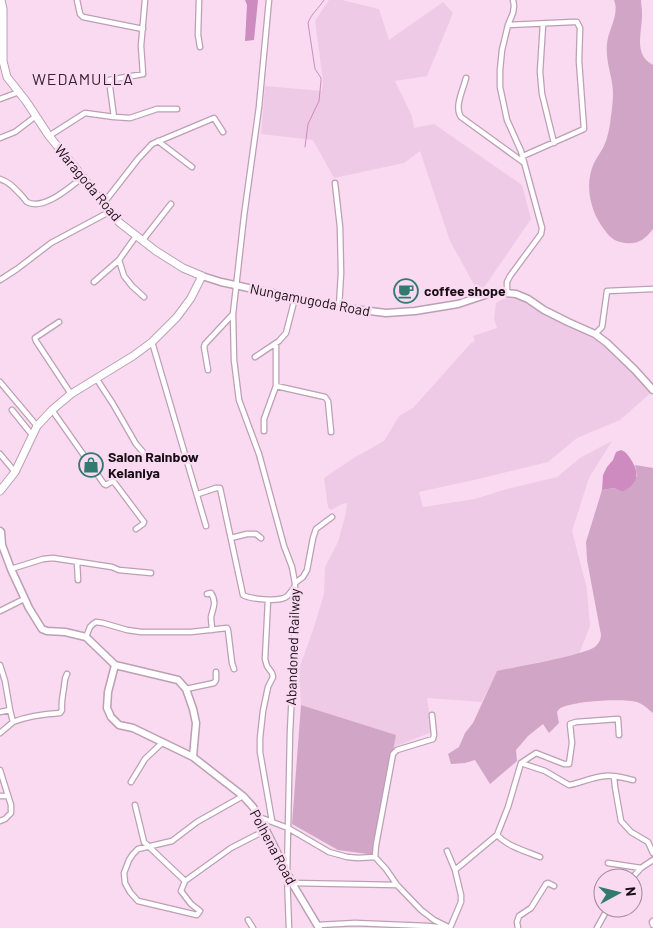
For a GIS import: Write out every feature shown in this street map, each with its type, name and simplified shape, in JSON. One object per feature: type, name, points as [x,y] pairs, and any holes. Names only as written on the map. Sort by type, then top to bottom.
[{"type":"main road","name":"Waragoda Road","points":[[1,0],[3,8],[2,61],[7,77],[49,136],[109,212],[156,251],[183,268],[202,276]]},
{"type":"main road","points":[[0,491],[15,472],[37,426],[52,410],[72,394],[152,342],[191,298],[202,276]]},
{"type":"street","points":[[77,0],[80,14],[83,17],[143,29]]},
{"type":"street","points":[[114,117],[108,80],[143,74],[141,46],[145,0]]},
{"type":"street","points":[[199,0],[198,35],[200,47]]},
{"type":"street","name":"Abandoned Railway","points":[[268,0],[259,108],[233,314],[234,360],[239,400],[259,454],[284,546],[292,567],[295,585],[295,666],[290,732],[287,874],[289,928]]},
{"type":"street","points":[[507,293],[507,282],[510,276],[540,234],[542,228],[523,159],[507,120],[500,87],[502,50],[513,13],[513,0]]},
{"type":"street","points":[[508,25],[577,22],[580,28],[579,62],[584,129],[523,159]]},
{"type":"street","points":[[543,24],[540,72],[542,94],[554,143]]},
{"type":"street","points":[[466,78],[458,108],[461,117],[523,159]]},
{"type":"street","points":[[0,99],[19,92]]},
{"type":"street","points":[[49,136],[85,113],[130,118],[157,109],[177,109]]},
{"type":"street","points":[[0,138],[15,132],[36,116]]},
{"type":"street","points":[[103,204],[152,144],[214,118],[223,132]]},
{"type":"street","points":[[158,141],[192,167]]},
{"type":"street","points":[[0,179],[11,184],[28,202],[38,204],[61,194],[83,177]]},
{"type":"street","points":[[335,183],[340,227],[342,273],[339,307]]},
{"type":"street","points":[[94,282],[119,260],[171,204]]},
{"type":"street","points":[[0,280],[51,243],[109,212]]},
{"type":"street","points":[[119,260],[124,276],[144,297]]},
{"type":"street","name":"Nungamugoda Road","points":[[202,276],[237,286],[339,307],[386,313],[415,311],[458,304],[494,292],[516,294],[528,299],[544,310],[595,334],[636,370],[653,390]]},
{"type":"street","points":[[595,334],[602,327],[606,291],[653,289]]},
{"type":"street","points":[[255,357],[276,343],[286,333],[295,298]]},
{"type":"street","points":[[208,370],[205,344],[233,314]]},
{"type":"street","points":[[59,322],[35,338],[72,394]]},
{"type":"street","points":[[152,342],[206,526]]},
{"type":"street","points":[[264,432],[264,419],[276,386],[276,343]]},
{"type":"street","points":[[96,378],[114,404],[136,444],[143,452]]},
{"type":"street","points":[[0,382],[37,426]]},
{"type":"street","points":[[276,386],[325,397],[328,401],[331,432]]},
{"type":"street","points":[[12,410],[33,436]]},
{"type":"street","points":[[52,410],[104,484],[114,482],[144,522],[136,529]]},
{"type":"street","points":[[0,454],[15,472]]},
{"type":"street","points":[[198,494],[220,488],[243,595],[246,597],[268,600],[286,597],[308,570],[316,529],[332,517]]},
{"type":"street","points":[[0,531],[2,545],[11,569],[24,599],[42,628],[46,631],[65,632],[86,638],[116,665],[178,680],[186,689],[194,709],[196,723],[193,757]]},
{"type":"street","points":[[231,538],[247,534],[256,534],[261,538]]},
{"type":"street","points":[[11,569],[43,559],[53,558],[112,567],[119,570],[151,573]]},
{"type":"street","points":[[77,562],[78,580]]},
{"type":"street","points":[[207,594],[211,593],[214,598],[215,608],[211,619],[212,630]]},
{"type":"street","points":[[0,611],[24,599]]},
{"type":"street","points":[[268,600],[265,659],[273,677],[268,687],[265,703],[260,752],[272,821]]},
{"type":"street","points":[[86,638],[90,627],[96,622],[141,632],[191,632],[228,629],[234,669]]},
{"type":"street","points":[[0,665],[13,722]]},
{"type":"street","name":"Polhena Road","points":[[116,665],[108,692],[107,708],[111,717],[119,725],[133,728],[193,757],[243,796],[253,807],[287,874],[318,927]]},
{"type":"street","points":[[186,689],[214,683],[216,672]]},
{"type":"street","points":[[0,733],[13,722],[23,718],[41,714],[60,713],[65,686],[64,679],[67,674]]},
{"type":"street","points":[[0,712],[10,710]]},
{"type":"street","points":[[432,715],[433,739],[397,750],[393,754],[375,856],[397,886],[421,910],[434,920],[450,928]]},
{"type":"street","points":[[455,870],[496,835],[508,807],[521,763],[536,753],[564,764],[569,764],[572,743],[570,724],[576,722],[618,719],[620,735]]},
{"type":"street","points":[[132,782],[145,759],[164,742]]},
{"type":"street","points":[[521,763],[545,771],[569,786],[606,776],[633,780]]},
{"type":"street","points":[[0,770],[11,805],[11,813],[0,821]]},
{"type":"street","points":[[614,776],[621,821],[631,832],[648,842],[653,853]]},
{"type":"street","points":[[0,796],[8,796]]},
{"type":"street","points":[[243,796],[197,822],[172,841],[138,849],[133,854],[124,873],[124,883],[130,892],[138,901],[198,915],[200,911],[191,904],[181,891],[185,881],[231,848],[266,830]]},
{"type":"street","points":[[135,805],[144,842],[185,881]]},
{"type":"street","points":[[257,817],[288,828],[329,852],[358,858],[375,856]]},
{"type":"street","points":[[496,835],[501,840],[540,857]]},
{"type":"street","points":[[448,851],[461,895],[461,902],[450,928]]},
{"type":"street","points":[[608,863],[641,868],[653,860]]},
{"type":"street","points":[[292,883],[397,886]]},
{"type":"street","points":[[518,928],[519,916],[531,908],[546,884],[554,886]]},
{"type":"street","points":[[248,920],[253,928]]},
{"type":"street","points":[[653,921],[653,925]]},
{"type":"street","points":[[318,927],[356,923],[450,928]]},
{"type":"shaded area","points":[[245,0],[258,0],[254,40],[245,41],[247,5]]},
{"type":"shaded area","points":[[329,0],[342,0],[379,9],[389,40],[443,2],[453,13],[427,76],[395,81],[412,116],[414,128],[434,124],[522,185],[531,219],[483,289],[476,288],[450,241],[420,151],[404,163],[334,178],[313,140],[261,134],[265,86],[322,91],[323,81],[315,21]]},
{"type":"shaded area","points":[[614,0],[641,0],[641,48],[643,55],[653,65],[653,229],[646,237],[635,243],[625,243],[611,238],[597,218],[591,202],[589,186],[591,170],[605,143],[612,111],[613,87],[607,50],[616,11]]},
{"type":"shaded area","points":[[503,299],[528,299],[595,334],[653,391],[620,420],[577,438],[548,462],[419,492],[423,507],[475,499],[557,477],[580,458],[612,441],[589,478],[572,531],[587,589],[590,626],[579,654],[497,671],[482,702],[427,698],[432,732],[394,747],[395,735],[301,705],[299,669],[324,594],[325,567],[338,542],[346,513],[347,503],[331,510],[328,507],[324,478],[384,441],[399,416],[413,408],[471,343],[475,341],[473,336],[497,328],[494,319],[496,303]]},
{"type":"shaded area","points":[[621,450],[627,454],[633,463],[636,473],[635,481],[628,489],[622,492],[614,488],[602,490],[603,475],[616,452]]},
{"type":"shaded area","points":[[635,465],[653,468],[653,713],[639,703],[622,700],[589,702],[561,708],[557,712],[559,723],[549,733],[543,724],[528,736],[516,750],[517,761],[490,784],[475,760],[451,764],[448,754],[459,747],[465,733],[473,723],[497,671],[579,653],[596,646],[599,642],[601,635],[587,560],[586,542],[602,490],[614,488],[622,492],[637,476]]},
{"type":"shaded area","points":[[301,705],[396,735],[375,855],[338,850],[292,824]]},
{"type":"waterway","points":[[305,147],[308,124],[319,101],[321,81],[315,69],[308,23],[324,0]]},
{"type":"place","name":"coffee shope","points":[[406,291]]},
{"type":"place","name":"Salon Rainbow Kelaniya","points":[[91,465]]},
{"type":"district","name":"WEDAMULLA","points":[[83,79]]}]
